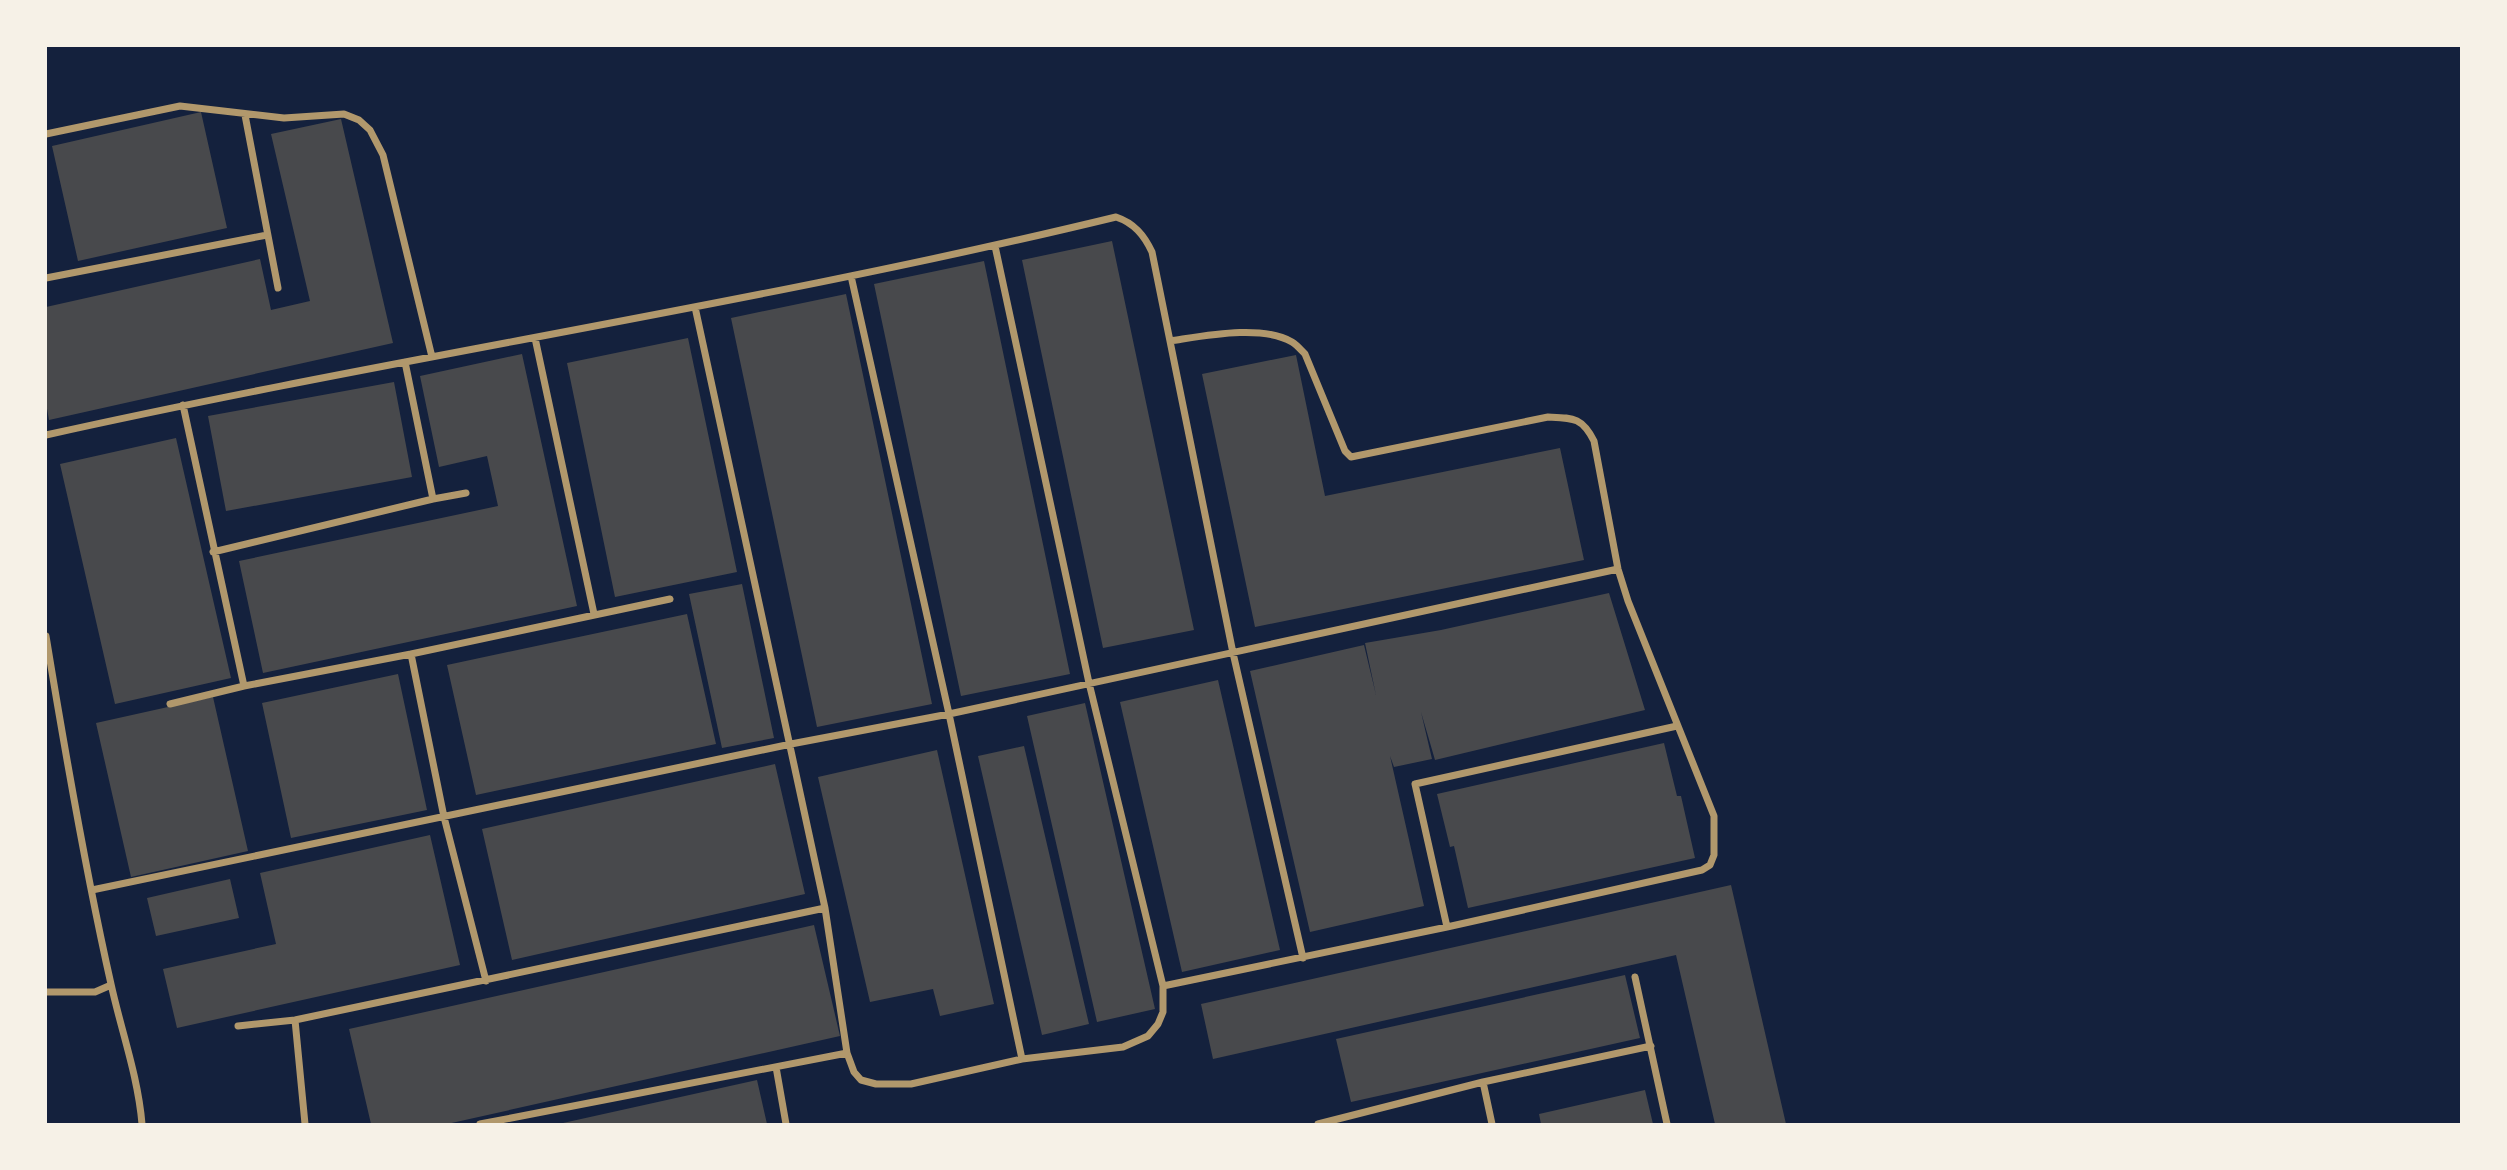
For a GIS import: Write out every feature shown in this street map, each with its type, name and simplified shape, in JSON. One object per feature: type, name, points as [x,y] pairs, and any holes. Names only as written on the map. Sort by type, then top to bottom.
[{"type":"street","points":[[46,134],[180,106],[284,118],[344,114],[359,120],[370,130],[383,155],[432,357]]},
{"type":"street","points":[[245,115],[278,288]]},
{"type":"street","points":[[46,435],[183,405],[851,276],[1116,217],[1125,220],[1140,232],[1152,252],[1233,653],[1303,958]]},
{"type":"street","points":[[46,278],[267,235]]},
{"type":"street","points":[[695,307],[825,908],[847,1053],[855,1072],[861,1080],[876,1084],[911,1084],[1022,1059],[1123,1047],[1148,1036],[1158,1024],[1163,1012],[1163,986],[1090,683],[995,246]]},
{"type":"street","points":[[851,276],[949,714],[1022,1059]]},
{"type":"street","points":[[1163,986],[1702,870],[1710,865],[1714,855],[1714,816],[1628,601],[1618,569],[1594,441],[1589,430],[1577,419],[1548,417],[1350,457],[1345,451],[1305,354],[1293,342],[1274,335],[1247,333],[1170,341]]},
{"type":"street","points":[[535,338],[594,614]]},
{"type":"street","points":[[405,362],[433,499]]},
{"type":"street","points":[[183,405],[244,686]]},
{"type":"street","points":[[213,552],[466,493]]},
{"type":"street","points":[[92,890],[790,744],[949,714],[1618,569]]},
{"type":"street","points":[[170,704],[244,686],[670,599]]},
{"type":"street","points":[[46,636],[92,890],[111,985],[132,1067],[142,1125]]},
{"type":"street","points":[[411,654],[444,817],[486,981]]},
{"type":"street","points":[[1447,927],[1416,784],[1677,726]]},
{"type":"street","points":[[238,1026],[295,1020],[825,908]]},
{"type":"street","points":[[1635,977],[1667,1125]]},
{"type":"street","points":[[46,992],[95,992],[111,985]]},
{"type":"street","points":[[295,1020],[305,1125]]},
{"type":"street","points":[[1318,1125],[1483,1082],[1651,1046]]},
{"type":"street","points":[[480,1125],[847,1053]]},
{"type":"street","points":[[776,1068],[786,1125]]},
{"type":"street","points":[[1483,1082],[1492,1125]]},
{"type":"building","points":[[201,112],[227,228],[78,261],[52,146]]},
{"type":"building","points":[[341,119],[393,343],[49,420],[46,403],[46,307],[260,259],[271,310],[310,301],[271,134]]},
{"type":"building","points":[[1112,241],[1194,630],[1103,648],[1022,260]]},
{"type":"building","points":[[984,261],[1070,674],[961,696],[874,284]]},
{"type":"building","points":[[846,294],[932,704],[817,727],[731,318]]},
{"type":"building","points":[[688,338],[737,572],[615,597],[567,363]]},
{"type":"building","points":[[522,354],[577,606],[263,673],[239,561],[498,506],[487,456],[439,467],[420,376]]},
{"type":"building","points":[[1296,355],[1325,496],[1560,448],[1584,560],[1255,627],[1202,374]]},
{"type":"building","points":[[394,382],[412,477],[226,511],[208,416]]},
{"type":"building","points":[[176,438],[231,678],[115,704],[60,464]]},
{"type":"building","points":[[742,584],[774,738],[722,748],[689,594]]},
{"type":"building","points":[[1609,593],[1645,710],[1435,760],[1421,712],[1432,759],[1394,767],[1390,756],[1424,906],[1310,932],[1250,671],[1364,645],[1376,695],[1365,643],[1441,630]]},
{"type":"building","points":[[687,614],[716,744],[476,795],[447,665]]},
{"type":"building","points":[[398,674],[427,810],[291,838],[262,703]]},
{"type":"building","points":[[1218,680],[1280,950],[1182,972],[1120,702]]},
{"type":"building","points":[[213,697],[248,851],[131,877],[96,723]]},
{"type":"building","points":[[1085,703],[1155,1009],[1097,1022],[1027,716]]},
{"type":"building","points":[[1664,743],[1677,796],[1681,796],[1695,858],[1468,908],[1454,846],[1450,847],[1437,794]]},
{"type":"building","points":[[1024,746],[1089,1024],[1042,1035],[978,756]]},
{"type":"building","points":[[937,750],[994,1004],[940,1016],[933,989],[870,1002],[818,777]]},
{"type":"building","points":[[775,764],[805,894],[512,960],[482,829]]},
{"type":"building","points":[[430,835],[460,965],[177,1028],[163,969],[276,944],[260,873]]},
{"type":"building","points":[[230,879],[239,918],[156,936],[147,898]]},
{"type":"building","points":[[1731,885],[1786,1124],[1715,1124],[1676,955],[1213,1059],[1201,1004]]},
{"type":"building","points":[[814,925],[840,1036],[447,1124],[371,1124],[349,1029]]},
{"type":"building","points":[[1625,975],[1640,1038],[1351,1102],[1336,1039]]},
{"type":"building","points":[[757,1080],[767,1124],[563,1124],[563,1123]]},
{"type":"building","points":[[1645,1090],[1653,1124],[1541,1124],[1539,1114]]}]
